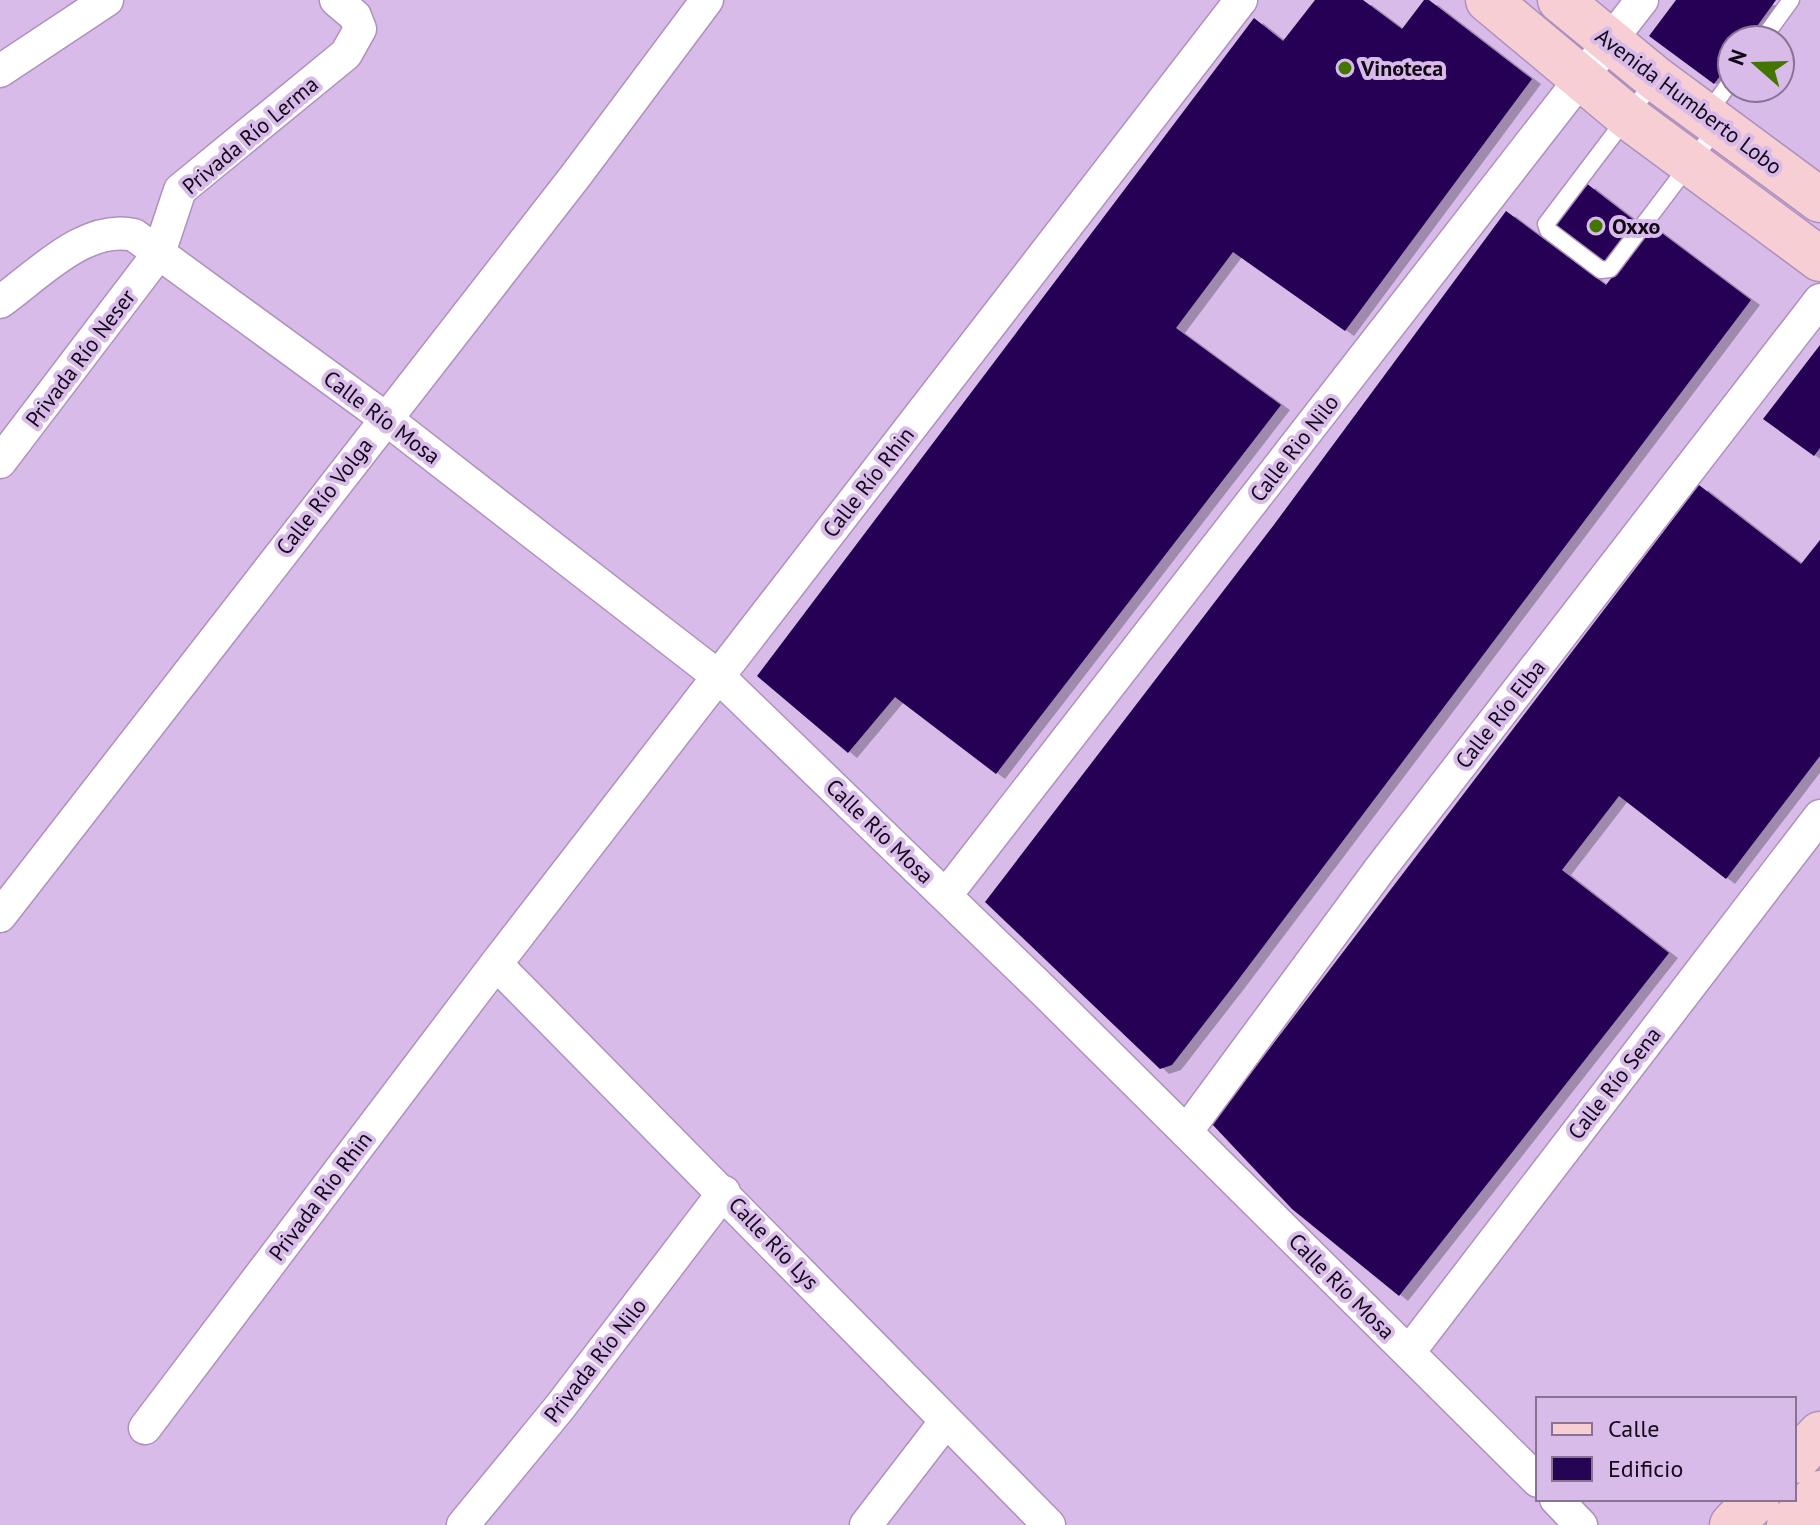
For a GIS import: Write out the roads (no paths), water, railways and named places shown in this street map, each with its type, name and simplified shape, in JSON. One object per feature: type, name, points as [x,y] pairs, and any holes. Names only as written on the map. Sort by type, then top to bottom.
[{"type":"main road","points":[[1488,0],[1628,117],[1820,259]]},
{"type":"main road","name":"Avenida Humberto Lobo","points":[[1560,0],[1656,79],[1820,200]]},
{"type":"main road","points":[[1796,1459],[1820,1434]]},
{"type":"main road","points":[[1789,1525],[1820,1493]]},
{"type":"street","points":[[0,71],[107,0]]},
{"type":"street","name":"Privada Río Lerma","points":[[159,253],[180,190],[346,54],[360,29],[355,16],[336,0]]},
{"type":"street","name":"Calle Río Volga","points":[[0,916],[577,174],[707,0]]},
{"type":"street","name":"Calle Río Rhin","points":[[496,964],[1241,0]]},
{"type":"street","name":"Calle Rio Nilo","points":[[946,895],[1642,0]]},
{"type":"street","name":"Calle Río Mosa","points":[[0,302],[76,247],[116,231],[134,235],[385,418],[719,677],[946,895],[1536,1479]]},
{"type":"street","name":"Privada Río Neser","points":[[0,462],[159,253]]},
{"type":"street","name":"Calle Río Elba","points":[[1186,1132],[1380,869],[1820,300]]},
{"type":"street","name":"Calle Río Sena","points":[[1409,1352],[1820,816]]},
{"type":"street","name":"Calle Río Lys","points":[[496,964],[1049,1525]]},
{"type":"street","name":"Privada Río Rhin","points":[[145,1428],[496,964]]},
{"type":"street","name":"Privada Río Nilo","points":[[463,1525],[560,1407],[724,1192]]},
{"type":"street","points":[[866,1525],[946,1421]]},
{"type":"street","points":[[1558,1501],[1581,1525]]},
{"type":"lane","points":[[1774,24],[1791,0]]},
{"type":"lane","points":[[1656,79],[1546,224],[1551,233],[1608,272],[1690,164],[1721,104]]},
{"type":"place","name":"Vinoteca","points":[[1345,68]]},
{"type":"place","name":"Oxxo","points":[[1596,226]]}]
